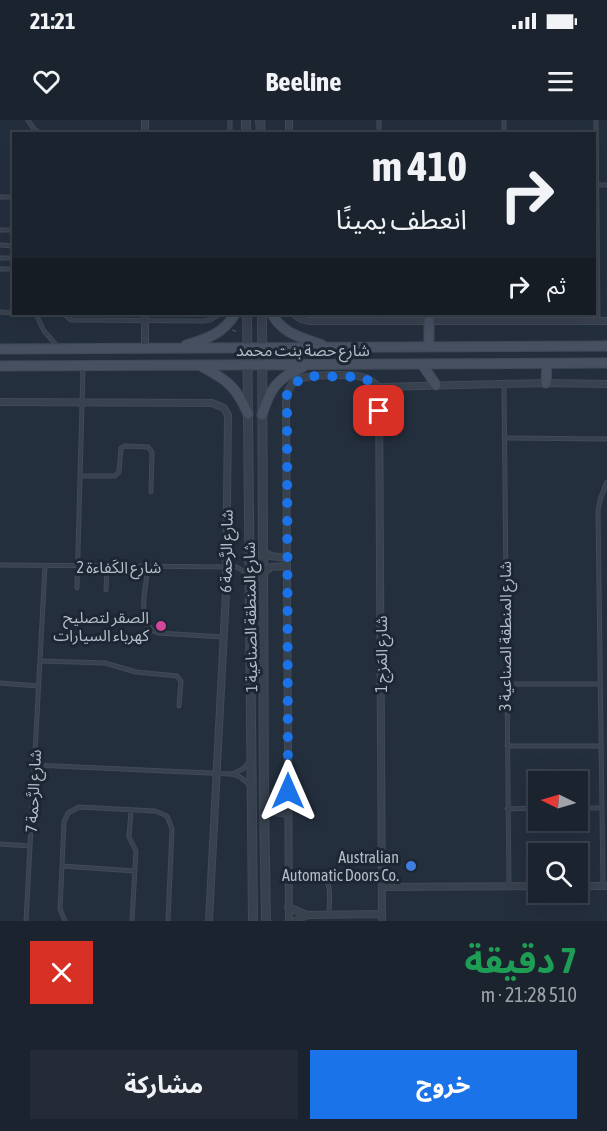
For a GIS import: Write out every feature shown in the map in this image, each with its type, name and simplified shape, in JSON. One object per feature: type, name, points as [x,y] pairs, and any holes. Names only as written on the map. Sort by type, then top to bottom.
[{"type":"main road","points":[[175,348],[216,334],[235,315]]},
{"type":"main road","points":[[273,315],[281,327],[292,335],[327,347]]},
{"type":"main road","points":[[429,321],[429,346]]},
{"type":"main road","name":"شارع حصة بنت محمد","points":[[0,349],[607,346]]},
{"type":"main road","name":"شارع حصة بنت محمد","points":[[0,366],[607,363]]},
{"type":"main road","points":[[423,364],[436,385]]},
{"type":"main road","points":[[546,383],[547,364]]},
{"type":"main road","points":[[199,365],[224,378],[234,387],[248,414]]},
{"type":"main road","points":[[262,415],[267,398],[277,383],[286,375],[307,366]]},
{"type":"street","name":"شارع المنطقة الصناعية 1","points":[[247,315],[248,414],[243,563],[249,577],[253,921]]},
{"type":"street","name":"شارع المنطقة الصناعية 1","points":[[262,315],[266,921]]},
{"type":"street","points":[[296,315],[309,321],[379,317],[429,321],[607,321]]},
{"type":"street","points":[[145,317],[145,347]]},
{"type":"street","points":[[289,921],[286,403],[290,387],[307,376],[367,378],[379,387],[546,383],[607,384]]},
{"type":"street","name":"شارع المَزج 1","points":[[379,387],[382,918]]},
{"type":"street","name":"شارع الرَّحمة 6","points":[[0,402],[212,403],[224,408],[230,419],[224,637],[209,921]]},
{"type":"street","points":[[262,550],[271,556],[287,558]]},
{"type":"street","points":[[262,573],[271,567],[287,566]]},
{"type":"street","points":[[250,638],[258,640],[263,651]]},
{"type":"street","points":[[264,804],[278,813],[288,813]]},
{"type":"street","points":[[264,823],[278,813]]},
{"type":"street","points":[[382,887],[528,886]]},
{"type":"street","points":[[588,886],[605,886]]},
{"type":"street","points":[[288,907],[307,915],[382,918]]},
{"type":"street","points":[[295,921],[307,915]]},
{"type":"lane","points":[[28,120],[39,132]]},
{"type":"lane","points":[[596,120],[598,321]]},
{"type":"lane","points":[[597,185],[607,185]]},
{"type":"lane","points":[[36,315],[44,331],[59,348]]},
{"type":"lane","points":[[65,315],[71,320],[145,317],[202,321],[210,320],[218,315]]},
{"type":"lane","points":[[505,315],[505,321]]},
{"type":"lane","points":[[77,588],[83,366]]},
{"type":"lane","name":"شارع المنطقة الصناعية 3","points":[[504,385],[505,684],[509,886]]},
{"type":"lane","points":[[504,438],[607,439]]},
{"type":"lane","points":[[81,476],[115,476],[118,472],[121,448],[125,446],[148,447],[152,452],[151,492]]},
{"type":"lane","points":[[605,886],[598,510],[607,482]]},
{"type":"lane","points":[[243,563],[243,569],[249,577]]},
{"type":"lane","name":"شارع الكَفاءة 2","points":[[0,565],[226,567],[243,563]]},
{"type":"lane","points":[[106,590],[107,566]]},
{"type":"lane","name":"شارع الرَّحمة 7","points":[[26,921],[45,567]]},
{"type":"lane","points":[[148,567],[144,617],[150,629],[158,633],[224,637]]},
{"type":"lane","points":[[40,661],[105,663],[136,672],[177,676],[181,681],[179,706]]},
{"type":"lane","points":[[0,683],[38,686]]},
{"type":"lane","points":[[505,684],[600,684]]},
{"type":"lane","points":[[506,746],[601,746]]},
{"type":"lane","points":[[231,774],[243,769],[252,759]]},
{"type":"lane","points":[[34,765],[231,774],[245,779],[252,786]]},
{"type":"lane","points":[[65,921],[60,909],[64,822],[70,811],[79,807],[160,812],[167,816],[171,822],[168,921]]},
{"type":"lane","points":[[588,808],[602,807]]},
{"type":"lane","points":[[507,809],[528,808]]},
{"type":"lane","points":[[131,810],[129,837],[136,851],[132,921]]},
{"type":"lane","points":[[0,844],[30,846]]},
{"type":"lane","points":[[62,866],[135,871]]},
{"type":"lane","points":[[288,876],[321,875],[326,879],[329,884],[329,915]]},
{"type":"place","name":"الصقر لتصليح كهرباء السيارات","points":[[161,626]]},
{"type":"place","name":"Australian Automatic Doors Co.","points":[[411,866]]},
{"type":"route","points":[[288,791],[287,395],[290,387],[303,377],[358,376],[371,380],[379,387],[379,411]]}]
